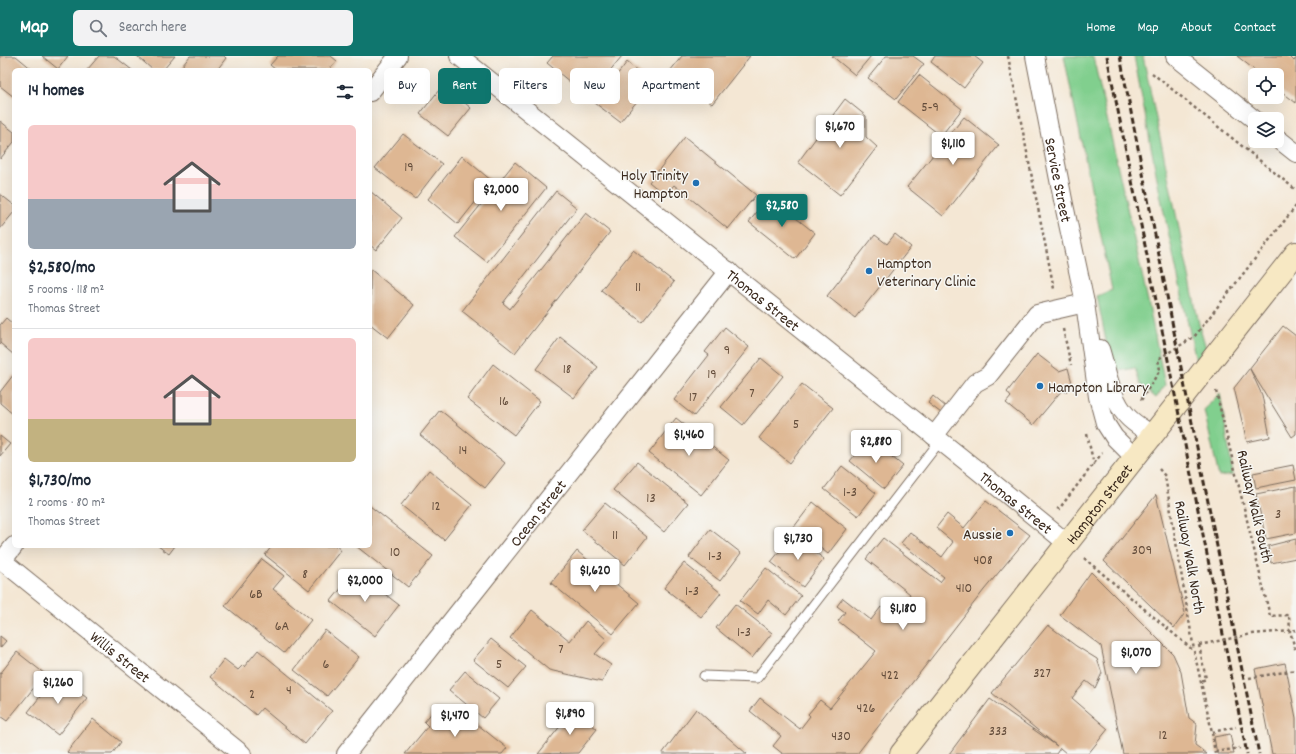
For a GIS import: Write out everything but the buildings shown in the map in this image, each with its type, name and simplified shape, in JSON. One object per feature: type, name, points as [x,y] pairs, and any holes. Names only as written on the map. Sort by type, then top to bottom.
[{"type":"main road","name":"Hampton Street","points":[[901,754],[1296,253]]},
{"type":"street","points":[[372,89],[398,56]]},
{"type":"street","name":"Thomas Street","points":[[459,56],[1068,544]]},
{"type":"street","name":"Service Street","points":[[1035,56],[1085,303],[1098,397],[1105,423],[1114,437],[1135,458]]},
{"type":"street","points":[[1175,56],[1248,114]]},
{"type":"street","points":[[1284,144],[1296,153]]},
{"type":"street","name":"Ocean Street","points":[[346,754],[729,271]]},
{"type":"street","points":[[937,438],[974,383],[988,376],[1036,314],[1085,303]]},
{"type":"street","name":"Service Street","points":[[1085,303],[1114,393],[1121,409],[1128,418],[1152,435]]},
{"type":"street","points":[[1,560],[12,548]]},
{"type":"street","name":"Willis Street","points":[[1,560],[242,754]]},
{"type":"lane","points":[[704,676],[757,678],[937,438]]},
{"type":"path","points":[[1008,56],[1058,309],[1072,368]]},
{"type":"path","points":[[1152,73],[1296,190]]},
{"type":"path","points":[[1128,418],[1148,391],[1160,370],[1158,359],[1194,337],[1296,206]]},
{"type":"path","name":"Railway Walk South","points":[[1210,363],[1270,616],[1289,615],[1290,631]]},
{"type":"path","points":[[1085,428],[1094,465],[1114,437]]},
{"type":"path","name":"Railway Walk North","points":[[1159,469],[1165,476],[1194,651],[1212,732],[1215,753]]},
{"type":"path","points":[[1068,544],[1194,651]]},
{"type":"path","points":[[1201,681],[1206,679],[1199,645],[1252,634],[1296,630]]},
{"type":"path","points":[[1290,631],[1296,652]]},
{"type":"path","points":[[1249,678],[1296,670]]},
{"type":"path","points":[[1212,732],[1236,727]]},
{"type":"path","points":[[1215,753],[1240,748]]},
{"type":"green space","points":[[1064,56],[1093,56],[1148,301],[1165,385],[1156,398],[1140,384],[1135,368],[1112,372],[1097,296],[1112,290]]},
{"type":"green space","points":[[1134,56],[1143,56],[1199,324],[1206,348],[1196,361],[1159,189]]},
{"type":"green space","points":[[1220,393],[1233,475],[1219,477],[1204,410]]},
{"type":"railway","points":[[1107,56],[1247,754]]},
{"type":"railway","points":[[1120,56],[1259,754]]},
{"type":"place","name":"Holy Trinity Hampton","points":[[696,183]]},
{"type":"place","name":"Hampton Veterinary Clinic","points":[[869,271]]},
{"type":"place","name":"Hampton Library","points":[[1040,386]]},
{"type":"place","name":"Aussie","points":[[1010,533]]}]
